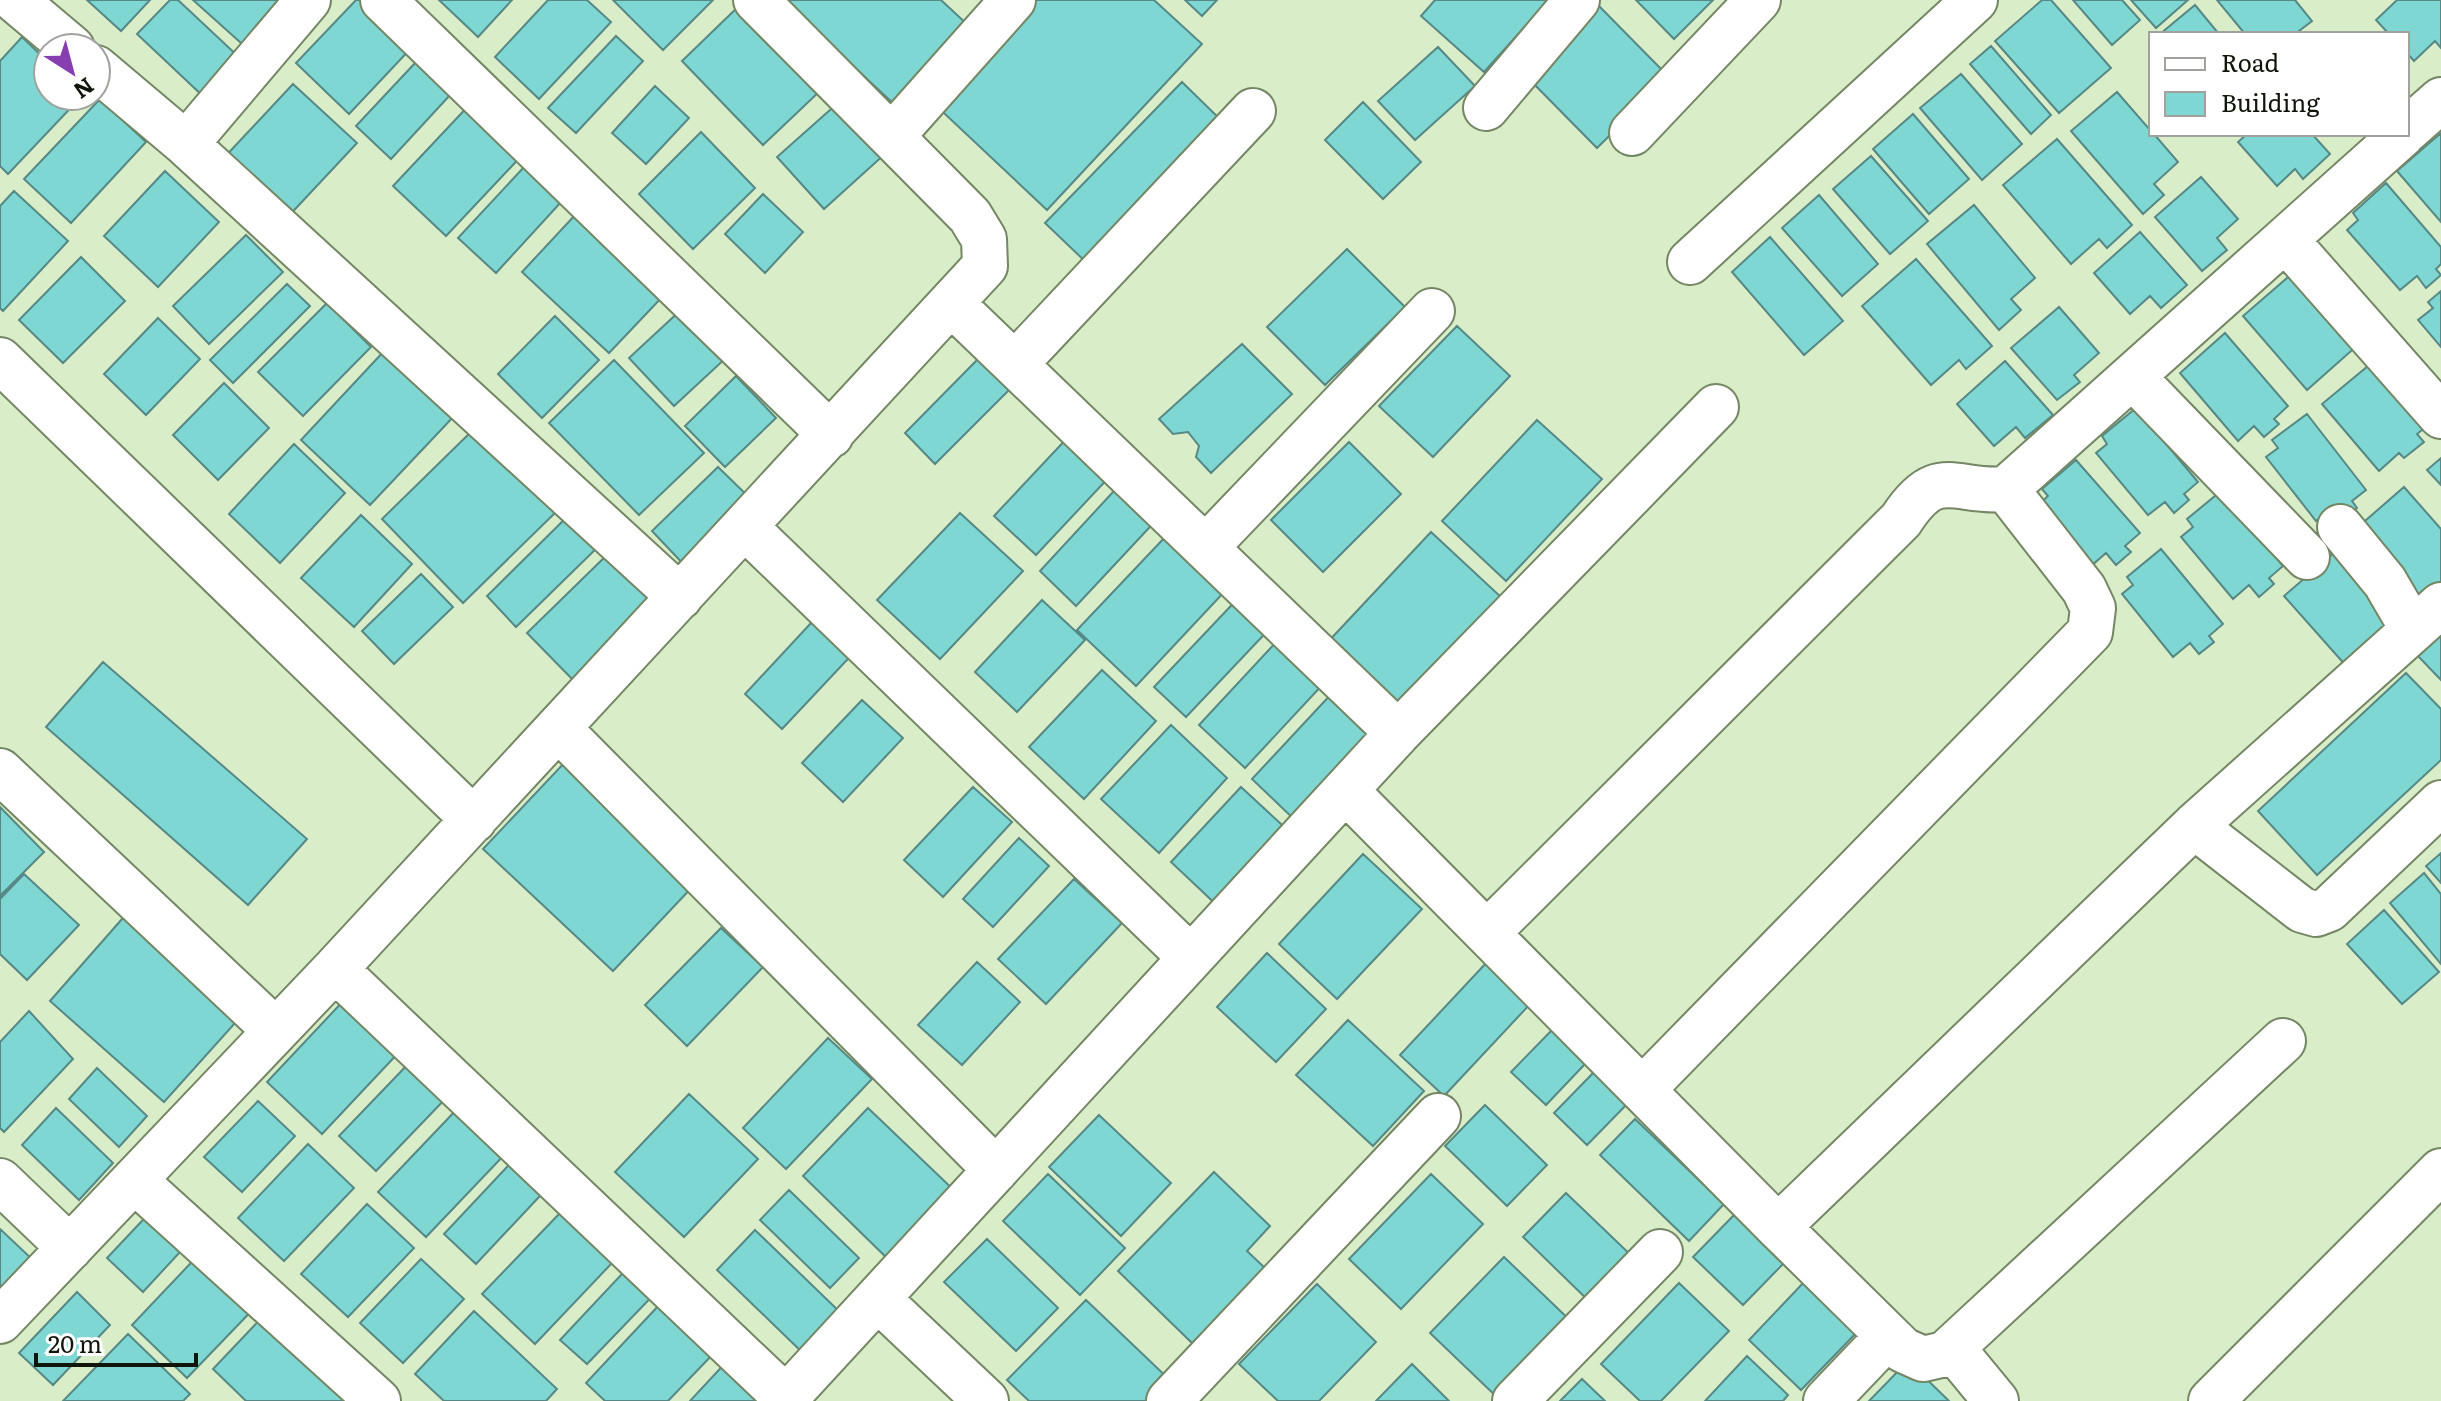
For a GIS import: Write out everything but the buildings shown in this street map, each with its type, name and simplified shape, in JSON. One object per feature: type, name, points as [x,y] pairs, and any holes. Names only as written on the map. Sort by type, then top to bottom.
[{"type":"street","points":[[15,0],[53,32]]},
{"type":"street","points":[[186,144],[308,0]]},
{"type":"street","points":[[383,0],[831,435]]},
{"type":"street","points":[[0,1321],[335,969],[985,266],[984,239],[970,216],[756,0]]},
{"type":"street","points":[[892,136],[1013,0]]},
{"type":"street","points":[[1486,108],[1577,0]]},
{"type":"street","points":[[1632,133],[1758,0]]},
{"type":"street","points":[[1690,262],[1975,0]]},
{"type":"street","points":[[112,82],[186,144],[680,597]]},
{"type":"street","points":[[2409,128],[2441,100]]},
{"type":"street","points":[[1015,364],[1253,111]]},
{"type":"street","points":[[1487,933],[1901,520],[1913,502],[1935,486],[1960,484],[1989,490],[2006,489],[2401,136]]},
{"type":"street","points":[[2286,240],[2441,416]]},
{"type":"street","points":[[952,304],[1398,733]]},
{"type":"street","points":[[1206,547],[1432,311]]},
{"type":"street","points":[[0,360],[474,820]]},
{"type":"street","points":[[2133,377],[2307,557]]},
{"type":"street","points":[[335,969],[785,1400],[1398,733],[1716,407]]},
{"type":"street","points":[[1643,1089],[2090,632],[2093,608],[2084,589],[2006,489]]},
{"type":"street","points":[[745,527],[1191,958]]},
{"type":"street","points":[[1778,1227],[2194,826],[2427,618],[2385,582],[2340,527]]},
{"type":"street","points":[[559,729],[996,1170]]},
{"type":"street","points":[[0,771],[276,1031]]},
{"type":"street","points":[[1346,791],[1888,1336],[1903,1350],[1923,1359],[1954,1350],[1996,1401]]},
{"type":"street","points":[[2194,826],[2302,910],[2316,914],[2329,909],[2441,803]]},
{"type":"street","points":[[1945,1354],[2283,1041]]},
{"type":"street","points":[[1169,1401],[1438,1116]]},
{"type":"street","points":[[2211,1401],[2441,1171]]},
{"type":"street","points":[[134,1180],[378,1401]]},
{"type":"street","points":[[0,1181],[70,1248]]},
{"type":"street","points":[[1515,1401],[1660,1252]]},
{"type":"street","points":[[878,1299],[986,1401]]},
{"type":"street","points":[[1826,1401],[1888,1336]]}]
